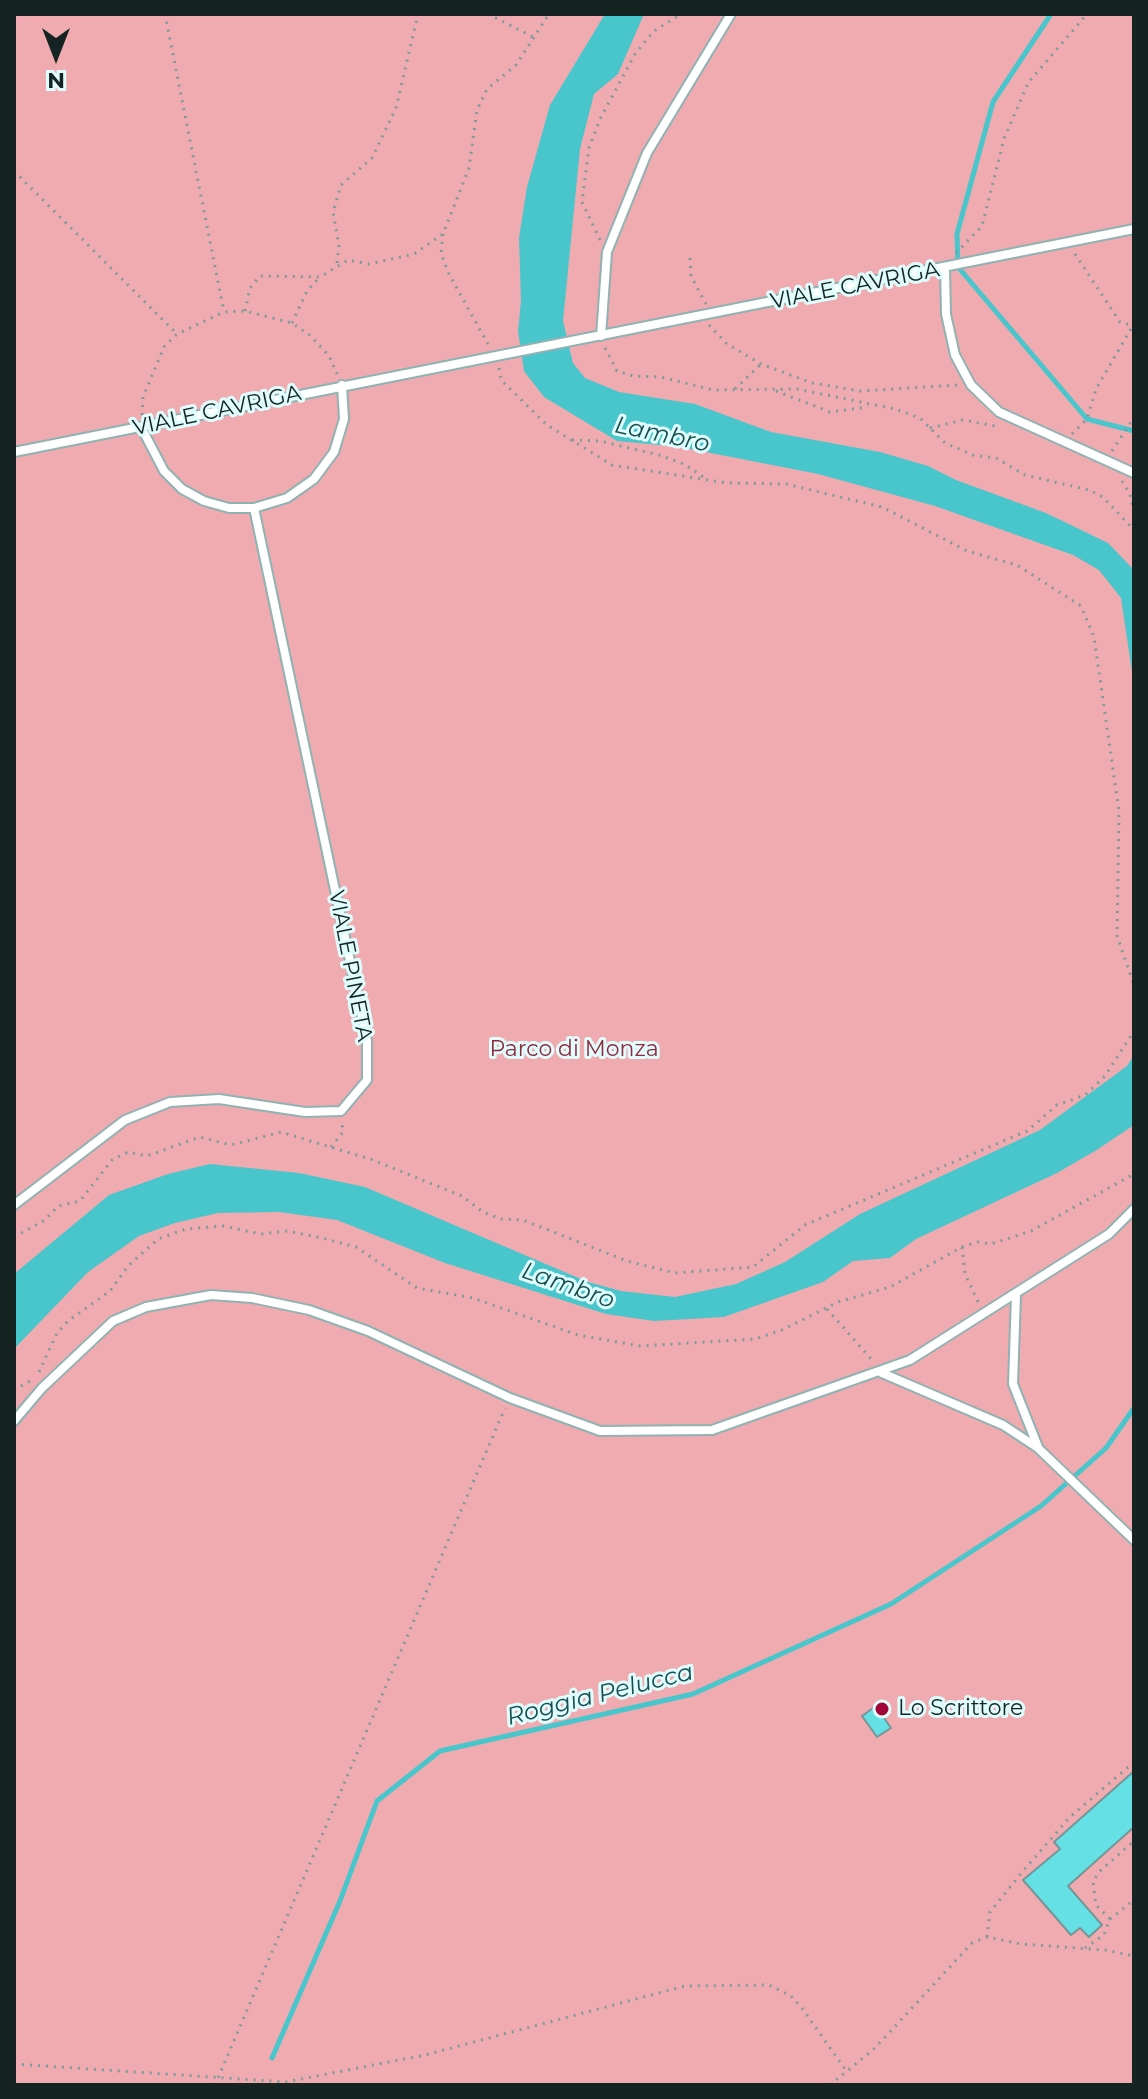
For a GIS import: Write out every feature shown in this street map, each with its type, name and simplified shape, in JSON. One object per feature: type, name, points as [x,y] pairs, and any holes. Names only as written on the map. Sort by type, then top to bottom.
[{"type":"lane","points":[[601,336],[607,252],[647,153],[731,14]]},
{"type":"lane","name":"VIALE CAVRIGA","points":[[14,452],[1134,229]]},
{"type":"lane","points":[[945,269],[946,314],[955,355],[971,385],[999,412],[1107,458],[1134,473]]},
{"type":"lane","points":[[141,427],[164,471],[182,489],[204,501],[229,508],[254,508],[296,492],[314,479],[334,452],[344,419],[342,385]]},
{"type":"lane","name":"VIALE PINETA","points":[[254,508],[367,1041],[367,1080],[341,1111]]},
{"type":"lane","points":[[16,1200],[125,1120],[170,1102],[219,1099],[305,1112],[341,1111]]},
{"type":"lane","points":[[14,1421],[42,1388],[113,1321],[146,1307],[211,1295],[252,1298],[324,1315],[368,1331],[510,1398],[600,1431],[698,1431],[767,1413],[910,1360],[1109,1234],[1134,1209]]},
{"type":"lane","points":[[1016,1295],[1013,1384],[1038,1448]]},
{"type":"lane","points":[[881,1373],[971,1408],[1038,1448],[1134,1540]]},
{"type":"path","points":[[165,14],[224,312]]},
{"type":"path","points":[[337,263],[339,246],[333,212],[341,185],[372,158],[396,108],[418,14]]},
{"type":"path","points":[[488,14],[533,37]]},
{"type":"path","points":[[549,14],[516,65],[487,89],[477,110],[469,168],[443,234],[441,254],[464,308],[497,356],[501,380],[547,425],[612,465],[708,480],[786,484],[882,507],[967,551],[1017,565],[1081,606],[1094,637],[1119,811],[1117,936],[1134,985]]},
{"type":"path","points":[[607,252],[582,202],[589,148],[600,119],[635,54],[654,31],[681,14]]},
{"type":"path","points":[[945,269],[959,248],[982,226],[1004,139],[1028,83],[1087,14]]},
{"type":"path","points":[[14,171],[177,334]]},
{"type":"path","points":[[292,323],[307,291],[337,263],[348,260],[369,264],[401,258],[430,245],[443,234]]},
{"type":"path","points":[[1064,244],[1078,258],[1120,322],[1133,327],[1096,389],[1087,419],[1066,441]]},
{"type":"path","points":[[690,258],[691,276],[698,293],[713,313]]},
{"type":"path","points":[[245,311],[250,288],[260,276],[320,277]]},
{"type":"path","points":[[141,427],[143,397],[164,347],[177,334],[224,312],[245,311],[292,323],[311,336],[329,356],[342,385]]},
{"type":"path","points":[[700,315],[727,344],[761,364],[812,383],[861,391],[971,385]]},
{"type":"path","points":[[601,336],[617,371],[693,383],[713,390],[797,389],[908,414],[930,428],[945,443],[973,455],[996,458],[1025,475],[1089,490],[1103,497],[1134,530]]},
{"type":"path","points":[[735,390],[761,364]]},
{"type":"path","points":[[770,390],[830,412],[872,406]]},
{"type":"path","points":[[1134,417],[1107,458],[1130,494],[1134,514]]},
{"type":"path","points":[[930,428],[963,420],[1007,429]]},
{"type":"path","points":[[572,440],[600,441],[659,455],[684,464],[708,480]]},
{"type":"path","points":[[14,1237],[45,1220],[58,1206],[80,1201],[112,1160],[128,1152],[147,1156],[200,1137],[231,1145],[281,1132],[331,1147],[462,1196],[483,1212],[501,1219],[523,1220],[627,1261],[675,1273],[753,1267],[805,1225],[1027,1131],[1057,1105],[1085,1095],[1095,1086],[1134,1031]]},
{"type":"path","points":[[331,1147],[343,1132],[341,1111]]},
{"type":"path","points":[[14,1390],[36,1378],[57,1333],[68,1321],[110,1291],[128,1266],[158,1239],[186,1229],[223,1226],[261,1234],[287,1231],[322,1238],[356,1247],[417,1288],[473,1298],[578,1335],[640,1346],[755,1339],[861,1294],[890,1287],[962,1247],[978,1242],[991,1244],[1031,1231],[1134,1174]]},
{"type":"path","points":[[962,1247],[965,1274],[986,1314]]},
{"type":"path","points":[[826,1309],[862,1345],[881,1373]]},
{"type":"path","points":[[215,2085],[510,1398]]},
{"type":"path","points":[[987,1937],[990,1912],[1023,1871],[1070,1817],[1134,1762]]},
{"type":"path","points":[[1110,1919],[1096,1905],[1093,1881],[1134,1841]]},
{"type":"path","points":[[1085,1948],[1104,1935],[1110,1919],[1134,1900]]},
{"type":"path","points":[[830,2085],[875,2048],[972,1943],[987,1937],[1021,1944],[1085,1948],[1134,1956]]},
{"type":"path","points":[[14,2064],[286,2082],[425,2055],[685,1986],[769,1985],[791,1996],[802,2008],[847,2072]]},
{"type":"green space","name":"Parco di Monza","points":[[14,14],[1134,14],[1134,2085],[14,2085]]},
{"type":"water","name":"Lambro","points":[[605,14],[644,14],[618,74],[594,94],[580,149],[563,321],[573,363],[585,378],[619,392],[695,404],[771,432],[880,452],[928,466],[956,480],[1046,513],[1108,543],[1134,570],[1134,685],[1121,598],[1099,570],[1073,555],[935,506],[818,474],[680,447],[617,441],[544,397],[524,371],[518,331],[521,301],[519,238],[527,187],[550,105]]},
{"type":"water","name":"Lambro","points":[[1134,1055],[1134,1125],[1095,1151],[1057,1173],[916,1239],[890,1258],[853,1261],[823,1282],[724,1317],[654,1321],[606,1314],[445,1263],[337,1220],[279,1212],[218,1213],[175,1223],[139,1236],[88,1272],[14,1349],[14,1274],[109,1195],[168,1174],[210,1164],[299,1173],[365,1187],[588,1282],[621,1291],[675,1297],[736,1284],[785,1262],[860,1214],[1040,1130],[1127,1066]]},
{"type":"building","points":[[876,1706],[891,1728],[877,1737],[862,1716]]},
{"type":"building","points":[[1134,1771],[1134,1827],[1068,1886],[1102,1925],[1089,1937],[1080,1928],[1071,1935],[1023,1880],[1060,1849],[1054,1842]]},
{"type":"waterway","name":"Roggia Pelucca","points":[[1051,14],[993,102],[957,234],[958,267],[1087,419],[1134,431]]},
{"type":"waterway","name":"Roggia Pelucca","points":[[272,2058],[340,1901],[377,1801],[440,1751],[693,1694],[891,1604],[1041,1506],[1106,1448],[1134,1408]]},
{"type":"place","name":"Lo Scrittore","points":[[882,1709]]}]
